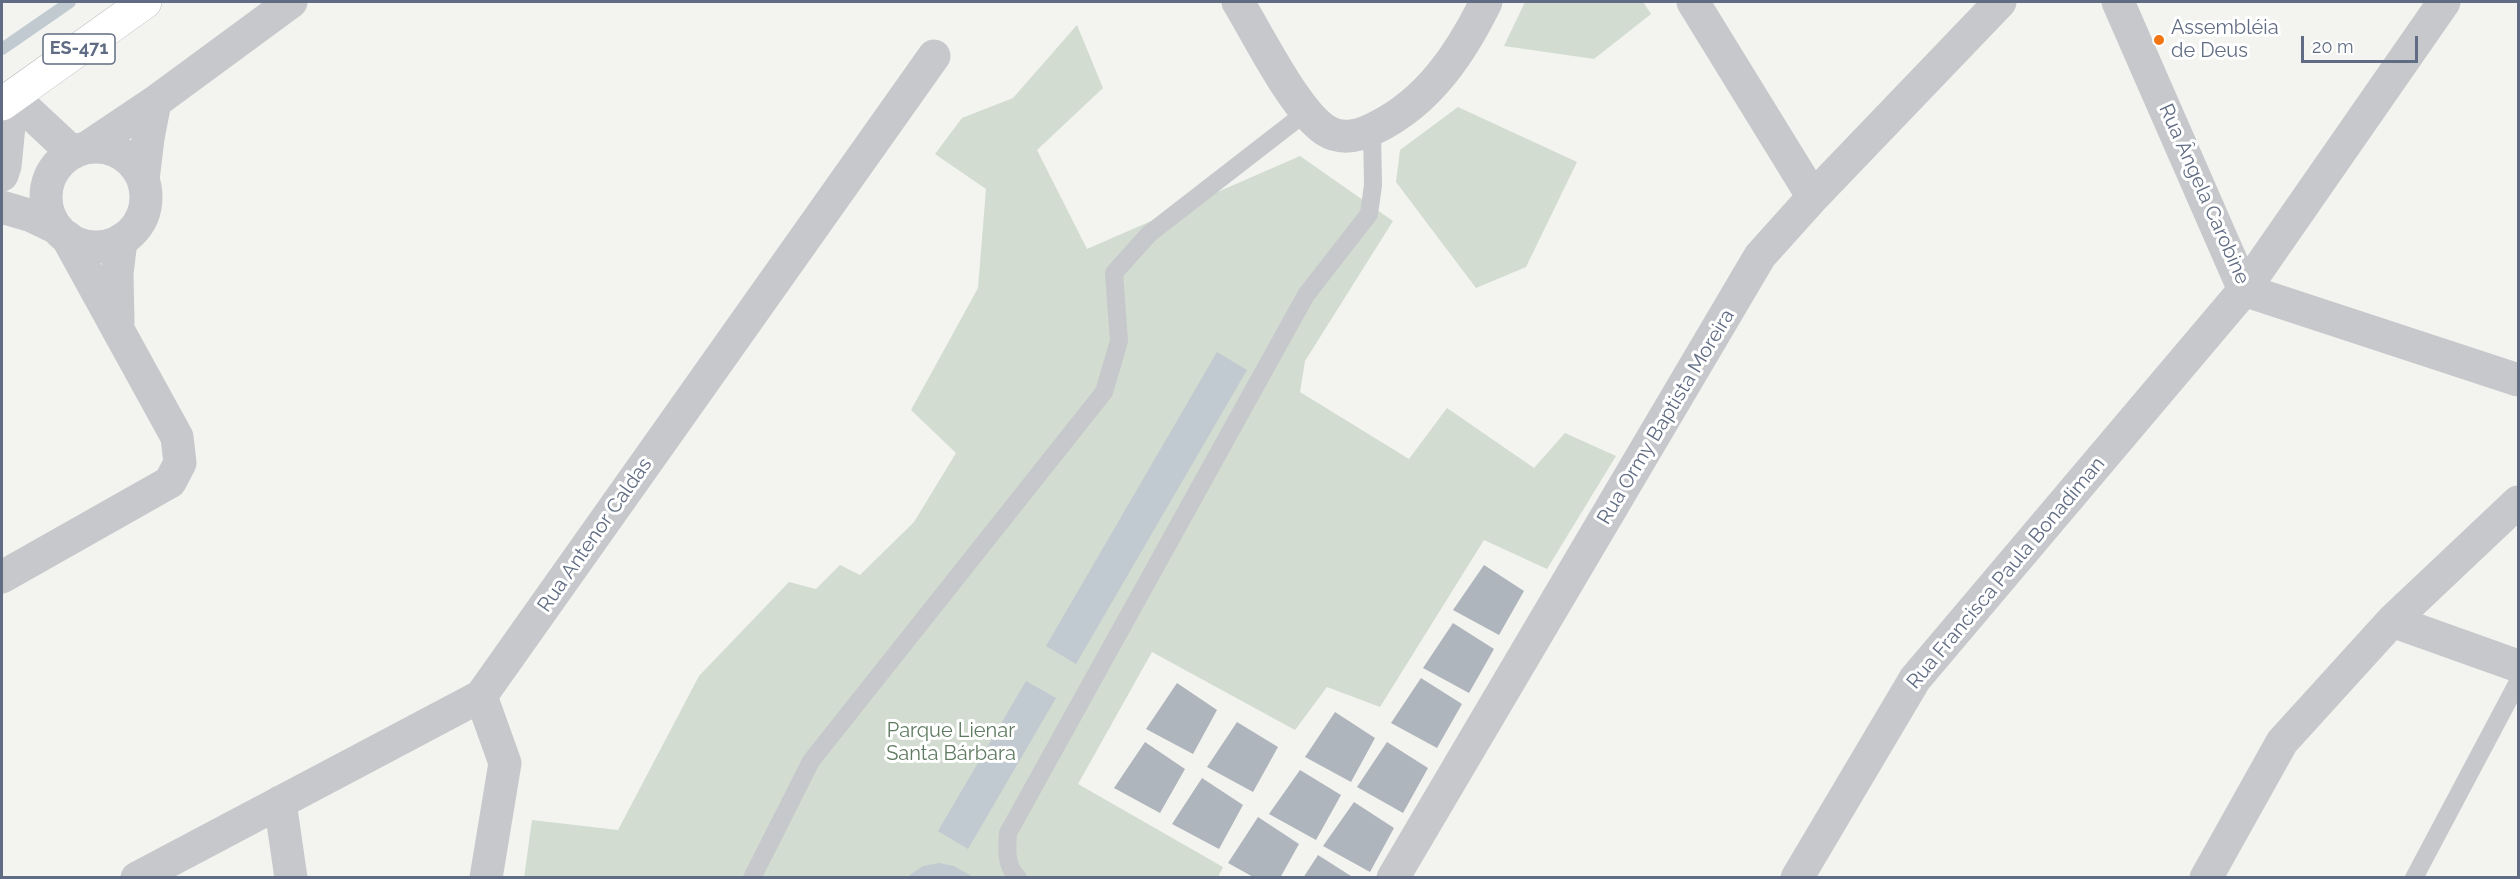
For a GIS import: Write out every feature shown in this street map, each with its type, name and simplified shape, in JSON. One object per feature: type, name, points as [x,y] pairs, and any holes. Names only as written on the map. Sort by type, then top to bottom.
[{"type":"main road","name":"ES-471","points":[[5,95],[145,2]]},
{"type":"street","points":[[2,577],[170,482],[180,463],[177,437],[118,328],[49,213],[46,195],[49,178],[59,163],[155,102],[291,2]]},
{"type":"street","points":[[1238,2],[1305,113],[1334,134],[1361,133],[1404,112],[1419,100],[1469,36],[1486,2]]},
{"type":"street","points":[[1693,2],[1813,197]]},
{"type":"street","name":"Rua Ormy Baptista Moreira","points":[[1393,878],[1760,256],[1813,197],[2000,2]]},
{"type":"street","name":"Rua Ângela Carobine","points":[[2118,2],[2244,290],[2518,380]]},
{"type":"street","name":"Rua Francisca Paula Bonadiman","points":[[1797,878],[1915,679],[2244,290],[2444,2]]},
{"type":"street","name":"Rua Antenor Caldas","points":[[137,878],[481,696],[934,56]]},
{"type":"street","points":[[5,95],[80,150],[106,148],[121,154],[134,165],[143,180]]},
{"type":"street","points":[[2,175],[5,166],[5,95]]},
{"type":"street","points":[[2,207],[32,216],[84,245],[103,246],[121,240],[134,229],[143,214],[146,197],[143,180],[155,102]]},
{"type":"street","points":[[118,328],[117,274],[121,240]]},
{"type":"street","points":[[2206,878],[2282,742],[2392,621],[2518,502]]},
{"type":"street","points":[[2392,621],[2518,666]]},
{"type":"street","points":[[481,696],[505,763],[486,878]]},
{"type":"street","points":[[280,802],[291,878]]},
{"type":"lane","points":[[752,878],[811,761],[1104,392],[1119,341],[1114,273],[1149,234],[1305,113]]},
{"type":"lane","points":[[1018,878],[1012,872],[1006,855],[1008,833],[1306,296],[1369,214],[1373,185],[1361,133]]},
{"type":"lane","points":[[2414,878],[2518,682]]},
{"type":"green space","points":[[1525,2],[1643,2],[1651,14],[1594,59],[1504,46]]},
{"type":"green space","name":"Parque Lienar Santa Bárbara","points":[[1077,25],[1103,88],[1037,150],[1087,249],[1300,156],[1393,221],[1305,361],[1300,392],[1409,459],[1447,408],[1534,468],[1565,433],[1616,456],[1547,569],[1484,540],[1380,707],[1327,687],[1295,730],[1152,652],[1078,784],[1223,867],[1218,877],[524,878],[532,820],[618,830],[699,676],[789,582],[816,589],[840,565],[860,575],[914,522],[956,453],[911,410],[978,288],[986,189],[935,154],[962,118],[1013,98]]},
{"type":"green space","points":[[1458,107],[1577,162],[1526,267],[1476,288],[1396,182],[1400,150]]},
{"type":"shaded area","points":[[1217,352],[1247,370],[1076,664],[1046,646]]},
{"type":"shaded area","points":[[1026,681],[1056,698],[968,849],[938,831]]},
{"type":"shaded area","points":[[939,863],[954,866],[973,877],[907,877],[923,866]]},
{"type":"building","points":[[1484,565],[1524,591],[1499,635],[1453,610]]},
{"type":"building","points":[[1453,623],[1494,649],[1469,693],[1423,668]]},
{"type":"building","points":[[1421,678],[1462,704],[1437,748],[1391,723]]},
{"type":"building","points":[[1177,683],[1217,710],[1193,754],[1146,729]]},
{"type":"building","points":[[1335,712],[1375,738],[1351,782],[1305,757]]},
{"type":"building","points":[[1237,722],[1278,747],[1253,792],[1207,767]]},
{"type":"building","points":[[1145,742],[1185,769],[1160,813],[1114,788]]},
{"type":"building","points":[[1387,742],[1428,768],[1403,813],[1357,787]]},
{"type":"building","points":[[1300,770],[1341,795],[1316,840],[1269,814]]},
{"type":"building","points":[[1202,778],[1243,805],[1219,849],[1172,824]]},
{"type":"building","points":[[1354,802],[1394,828],[1370,872],[1323,846]]},
{"type":"building","points":[[1258,817],[1299,844],[1280,878],[1255,878],[1228,863]]},
{"type":"building","points":[[1318,855],[1354,878],[1303,878]]},
{"type":"waterway","points":[[2,49],[70,2]]},
{"type":"place","name":"Assembléia de Deus","points":[[2159,40]]}]
